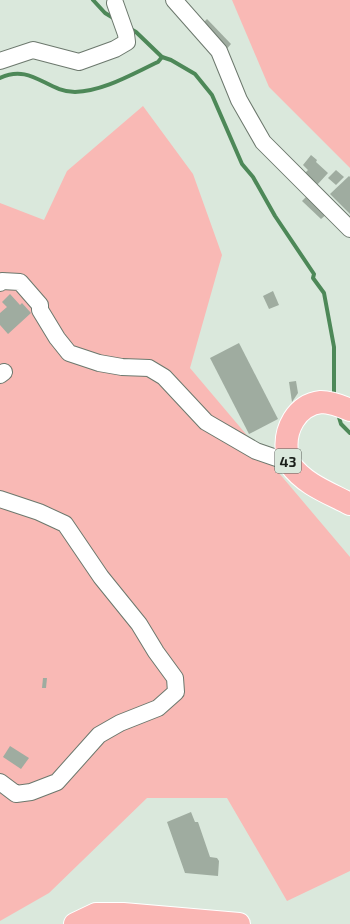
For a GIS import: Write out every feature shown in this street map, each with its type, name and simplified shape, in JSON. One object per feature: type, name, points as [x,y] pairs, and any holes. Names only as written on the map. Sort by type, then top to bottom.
[{"type":"main road","name":"43","points":[[337,406],[307,407],[298,413],[289,427],[286,444],[288,462],[303,479],[350,504]]},
{"type":"main road","points":[[75,924],[96,914],[124,914],[239,924]]},
{"type":"street","points":[[174,0],[219,51],[239,100],[263,142],[350,229]]},
{"type":"street","points":[[0,61],[33,50],[79,62],[115,49],[127,42],[126,34],[115,3]]},
{"type":"street","points":[[0,283],[2,281],[20,282],[40,305],[40,310],[57,338],[69,353],[99,363],[122,367],[149,368],[164,377],[206,422],[256,450],[288,462]]},
{"type":"street","points":[[0,499],[39,512],[66,524],[101,577],[139,624],[156,652],[175,678],[176,692],[158,708],[120,723],[99,735],[57,782],[31,792],[16,794],[0,782]]},
{"type":"shaded area","points":[[232,0],[350,0],[350,168],[269,87]]},
{"type":"shaded area","points":[[143,106],[193,174],[222,255],[190,368],[350,557],[350,871],[287,901],[227,798],[147,798],[49,893],[0,921],[0,203],[44,220],[67,171]]},
{"type":"building","points":[[207,19],[231,44],[225,51],[201,25]]},
{"type":"building","points":[[311,155],[328,173],[317,185],[304,174],[308,170],[303,165]]},
{"type":"building","points":[[336,170],[344,177],[336,185],[328,178]]},
{"type":"building","points":[[349,176],[350,177],[350,214],[330,194]]},
{"type":"building","points":[[309,194],[328,213],[321,219],[302,201]]},
{"type":"building","points":[[273,291],[279,305],[269,309],[263,296]]},
{"type":"building","points":[[10,294],[20,305],[22,303],[31,313],[8,334],[0,325],[0,313],[7,307],[2,302]]},
{"type":"building","points":[[239,343],[278,419],[249,434],[210,358]]},
{"type":"building","points":[[296,381],[298,393],[292,402],[289,382]]},
{"type":"building","points":[[43,678],[47,678],[46,688],[42,688]]},
{"type":"building","points":[[10,746],[29,758],[21,769],[3,757]]},
{"type":"building","points":[[191,812],[195,822],[198,822],[210,857],[217,858],[219,861],[218,876],[185,873],[167,822]]},
{"type":"waterway","points":[[93,0],[105,13],[115,19]]},
{"type":"waterway","points":[[129,28],[136,32],[162,57],[171,60],[195,74],[212,95],[242,164],[253,177],[275,216],[314,274],[313,278],[324,293],[334,347],[334,398]]},
{"type":"waterway","points":[[0,78],[11,74],[21,74],[39,79],[65,91],[86,91],[97,89],[118,81],[158,62],[162,57]]},
{"type":"waterway","points":[[338,414],[341,424],[350,433]]}]
